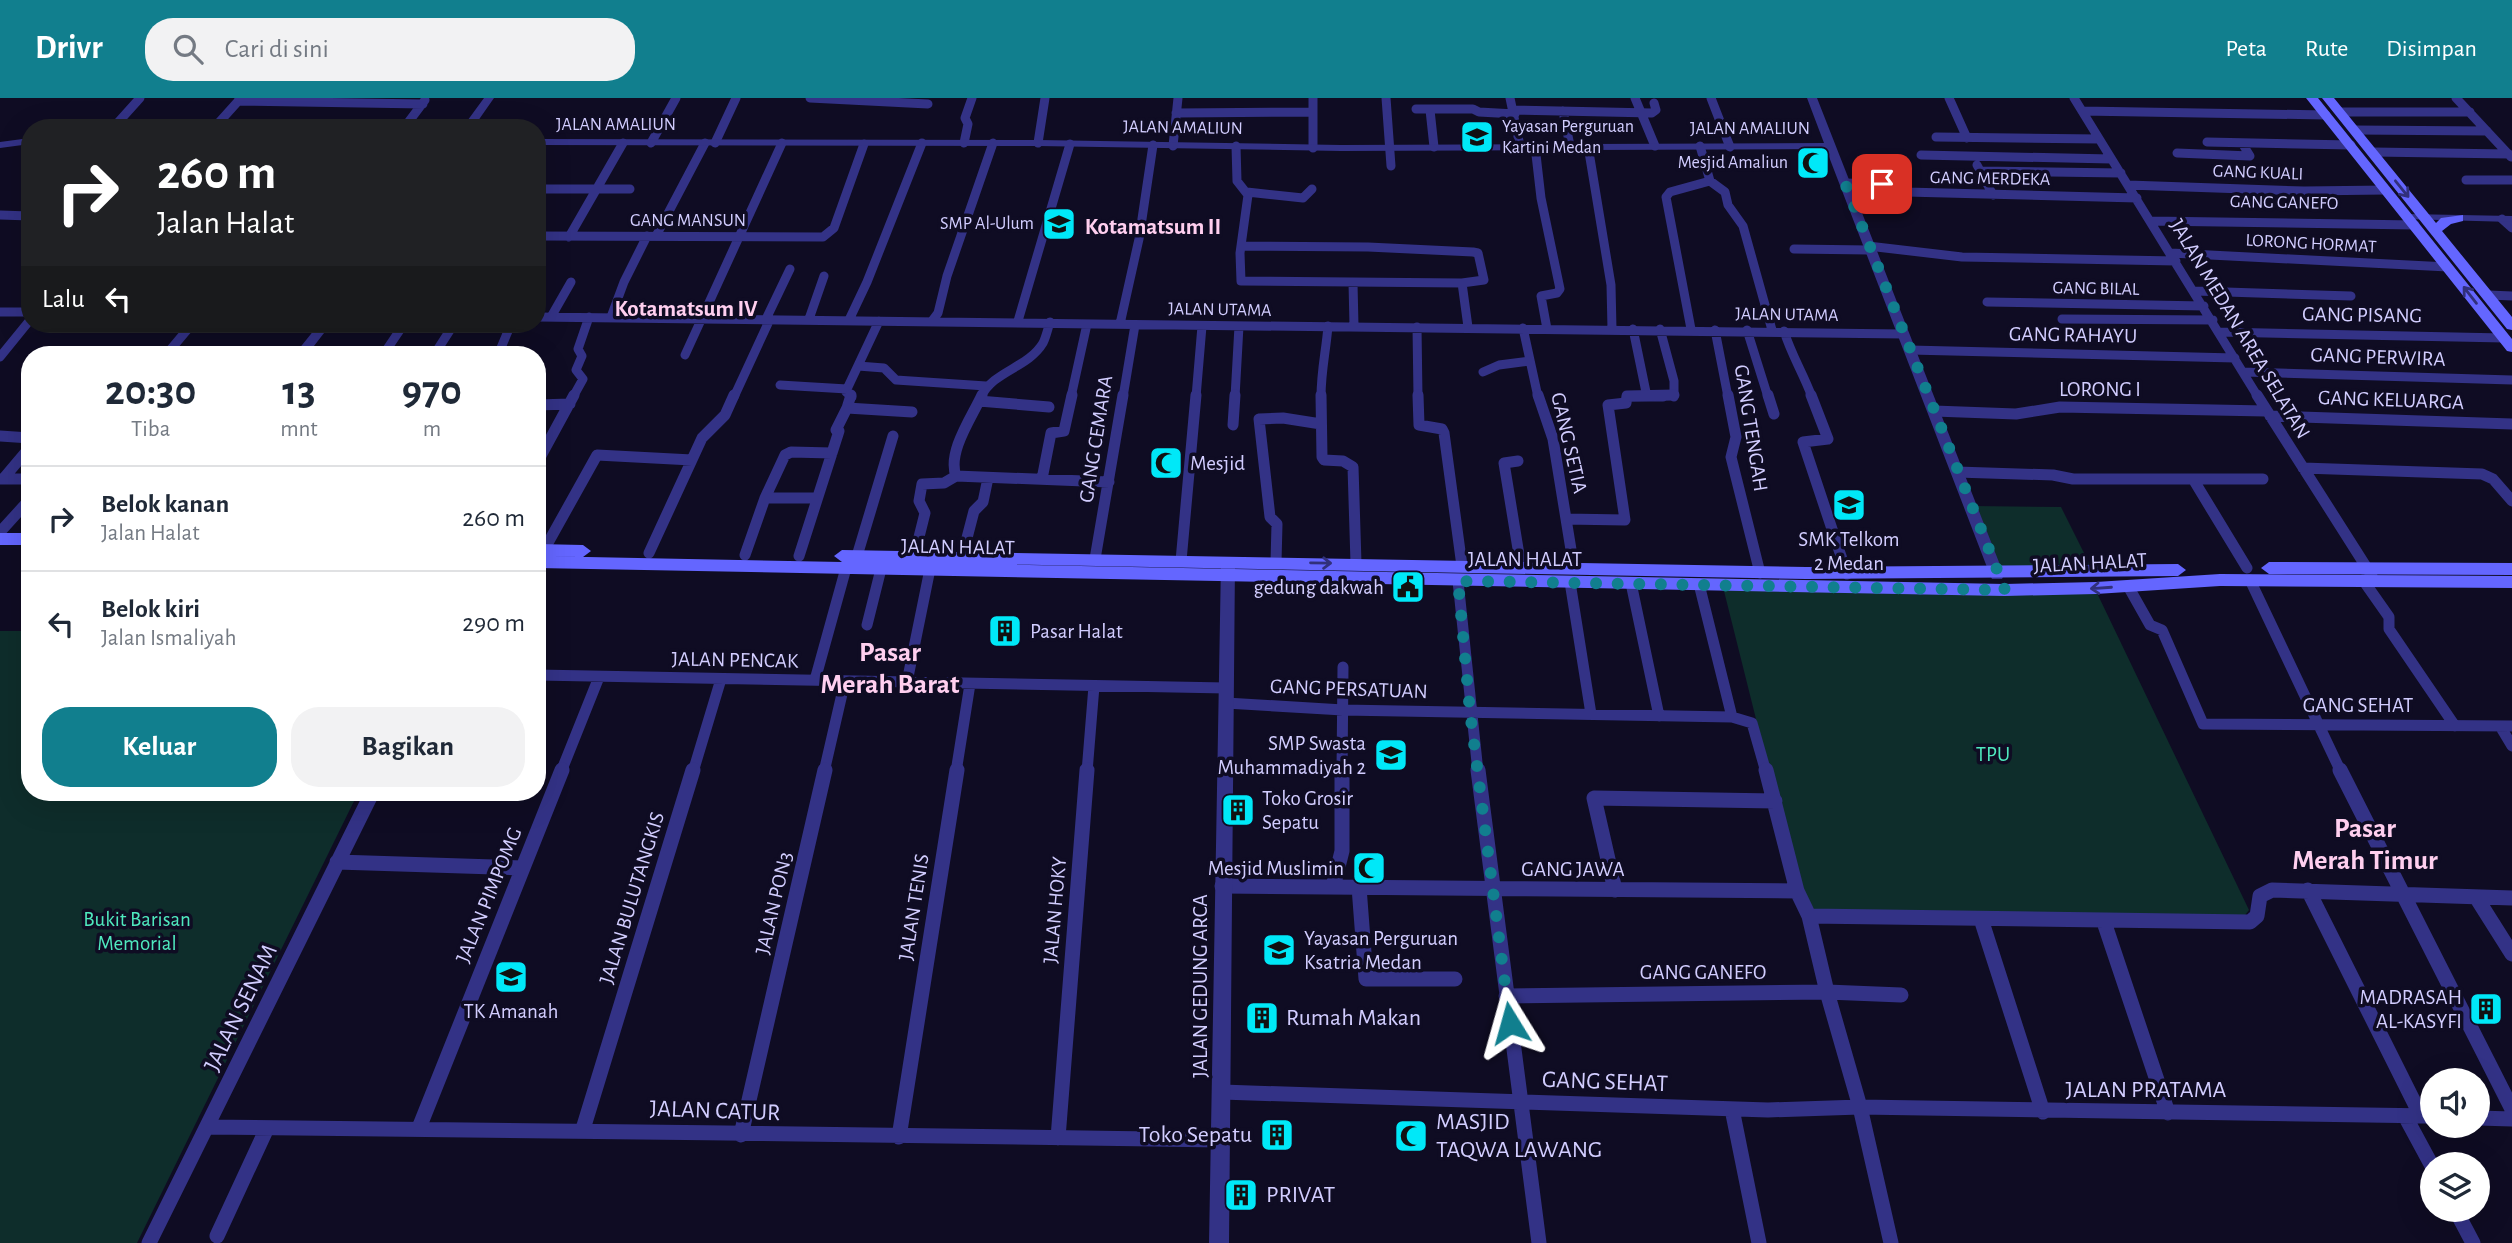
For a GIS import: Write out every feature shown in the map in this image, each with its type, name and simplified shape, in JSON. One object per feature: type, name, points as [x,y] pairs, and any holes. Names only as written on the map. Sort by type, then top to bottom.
[{"type":"main road","points":[[2312,98],[2386,190],[2416,220],[2435,230],[2489,295],[2509,334]]},
{"type":"main road","points":[[2328,98],[2373,152],[2448,267],[2491,322],[2509,334]]},
{"type":"main road","points":[[2435,230],[2446,221],[2458,218]]},
{"type":"main road","points":[[0,539],[21,539]]},
{"type":"main road","points":[[0,550],[21,550]]},
{"type":"main road","name":"JALAN HALAT","points":[[546,554],[851,562],[914,557],[1095,559],[1181,561],[1228,568],[1276,562],[1356,564],[1460,573],[1521,567],[1631,583],[1699,584],[2001,582],[2249,574],[2512,582]]},
{"type":"main road","name":"JALAN HALAT","points":[[546,554],[799,555],[881,569],[1228,568],[1572,575],[1847,574],[2128,586],[2249,574]]},
{"type":"main road","name":"JALAN HALAT","points":[[2368,576],[2512,569]]},
{"type":"street","points":[[121,119],[140,98]]},
{"type":"street","points":[[474,119],[489,98]]},
{"type":"street","points":[[651,143],[676,98]]},
{"type":"street","points":[[611,317],[624,282],[736,98]]},
{"type":"street","points":[[810,98],[928,104]]},
{"type":"street","points":[[964,143],[968,124],[965,118],[972,98]]},
{"type":"street","points":[[1173,146],[1178,98]]},
{"type":"street","points":[[1313,98],[1313,148]]},
{"type":"street","points":[[1386,98],[1391,166]]},
{"type":"street","points":[[1510,98],[1520,146]]},
{"type":"street","points":[[1635,98],[1655,146]]},
{"type":"street","points":[[1711,98],[1730,147]]},
{"type":"street","points":[[1812,98],[2001,582]]},
{"type":"street","points":[[1949,98],[1967,138]]},
{"type":"street","name":"JALAN MEDAN AREA SELATAN","points":[[2074,98],[2368,576],[2389,617],[2389,629],[2455,726]]},
{"type":"street","points":[[2456,98],[2510,156]]},
{"type":"street","points":[[1038,143],[1042,99]]},
{"type":"street","points":[[222,119],[239,100],[425,101]]},
{"type":"street","points":[[411,119],[425,101]]},
{"type":"street","points":[[1416,109],[1472,109],[1482,113],[1640,113],[1656,111],[1654,103]]},
{"type":"street","points":[[1430,110],[1434,147]]},
{"type":"street","points":[[1563,111],[1570,146]]},
{"type":"street","points":[[2082,111],[2326,115]]},
{"type":"street","points":[[1176,113],[1312,112]]},
{"type":"street","points":[[2340,112],[2470,112]]},
{"type":"street","points":[[2355,130],[2487,131]]},
{"type":"street","points":[[1936,137],[2099,139]]},
{"type":"street","points":[[0,145],[21,142]]},
{"type":"street","name":"JALAN AMALIUN","points":[[546,142],[1038,143],[1313,148],[1829,146]]},
{"type":"street","points":[[2207,142],[2351,145]]},
{"type":"street","points":[[569,237],[624,143]]},
{"type":"street","points":[[685,355],[782,143]]},
{"type":"street","points":[[849,320],[867,282],[922,143]]},
{"type":"street","points":[[932,321],[937,313],[993,143]]},
{"type":"street","points":[[2177,153],[2250,156],[2242,143]]},
{"type":"street","name":"GANG MANSUN","points":[[546,236],[816,238],[830,234],[864,144]]},
{"type":"street","points":[[1018,321],[1070,144]]},
{"type":"street","points":[[1120,324],[1139,239],[1153,145]]},
{"type":"street","points":[[1236,146],[1237,181],[1247,192],[1303,198],[1312,189]]},
{"type":"street","points":[[1535,146],[1541,198],[1560,289],[1557,293],[1541,296],[1546,329]]},
{"type":"street","points":[[1588,146],[1612,293],[1608,307],[1612,329]]},
{"type":"street","points":[[1700,146],[1710,181],[1726,192],[1728,205],[1743,226],[1778,330],[1792,356],[1799,362],[1828,439],[1803,442],[1847,574]]},
{"type":"street","points":[[2373,152],[2510,156]]},
{"type":"street","points":[[1921,155],[2111,159]]},
{"type":"street","points":[[1973,156],[1993,195]]},
{"type":"street","points":[[1980,170],[2121,173]]},
{"type":"street","points":[[2466,180],[2512,180]]},
{"type":"street","points":[[1691,329],[1665,197],[1670,192],[1710,181]]},
{"type":"street","name":"GANG MERDEKA","points":[[1845,183],[1882,184],[1906,192],[2137,198]]},
{"type":"street","name":"GANG KUALI","points":[[2129,185],[2304,191],[2386,190]]},
{"type":"street","points":[[546,189],[630,189]]},
{"type":"street","points":[[1241,246],[1368,247],[1478,253],[1484,280],[1462,283],[1244,282],[1239,279],[1241,246],[1247,192]]},
{"type":"street","points":[[0,215],[21,216]]},
{"type":"street","points":[[2416,220],[2507,219],[2512,228]]},
{"type":"street","name":"GANG GANEFO","points":[[2151,221],[2416,220]]},
{"type":"street","name":"LORONG HORMAT","points":[[1794,248],[1869,248],[1962,257],[2174,257],[2448,267]]},
{"type":"street","points":[[649,553],[707,431],[725,415],[790,269]]},
{"type":"street","points":[[808,319],[824,276]]},
{"type":"street","points":[[551,317],[571,282]]},
{"type":"street","points":[[1353,283],[1354,326]]},
{"type":"street","points":[[1462,283],[1468,327]]},
{"type":"street","points":[[2195,291],[2351,296]]},
{"type":"street","points":[[2489,295],[2512,296]]},
{"type":"street","name":"GANG BILAL","points":[[1987,302],[2204,306]]},
{"type":"street","points":[[0,312],[21,312]]},
{"type":"street","name":"JALAN UTAMA","points":[[546,317],[1778,330],[1903,334]]},
{"type":"street","points":[[546,447],[583,379],[576,370],[582,356],[579,349],[589,317]]},
{"type":"street","points":[[2062,319],[2213,320]]},
{"type":"street","points":[[846,389],[878,321]]},
{"type":"street","points":[[956,476],[953,468],[954,456],[986,386],[1027,360],[1043,343],[1050,322]]},
{"type":"street","points":[[1042,479],[1051,433],[1064,431],[1087,324]]},
{"type":"street","name":"GANG CEMARA","points":[[1095,559],[1135,325]]},
{"type":"street","points":[[1181,561],[1202,326]]},
{"type":"street","points":[[1233,425],[1239,326]]},
{"type":"street","points":[[1328,326],[1326,353],[1321,367],[1322,457],[1324,460],[1343,461],[1353,467],[1356,564]]},
{"type":"street","points":[[1418,327],[1419,425],[1442,429],[1444,433],[1461,545],[1460,573],[1470,712],[1539,1243]]},
{"type":"street","name":"GANG SETIA","points":[[1523,328],[1540,404],[1553,439],[1591,713]]},
{"type":"street","points":[[1633,329],[1647,397]]},
{"type":"street","points":[[1566,519],[1625,520],[1608,405],[1626,403],[1627,396],[1675,396],[1674,381],[1660,329]]},
{"type":"street","name":"GANG TENGAH","points":[[1715,330],[1736,437],[1731,457],[1760,573]]},
{"type":"street","points":[[1747,330],[1774,414]]},
{"type":"street","points":[[0,357],[21,331]]},
{"type":"street","name":"GANG PISANG","points":[[2220,332],[2509,334]]},
{"type":"street","name":"GANG RAHAYU","points":[[1910,350],[2235,358]]},
{"type":"street","points":[[1483,372],[1499,365],[1530,361]]},
{"type":"street","points":[[858,366],[884,368],[896,380],[986,386]]},
{"type":"street","name":"GANG PERWIRA","points":[[2244,372],[2512,380]]},
{"type":"street","points":[[780,385],[846,389]]},
{"type":"street","points":[[799,555],[839,431],[836,430],[852,396],[846,389]]},
{"type":"street","points":[[979,401],[1049,407]]},
{"type":"street","points":[[546,405],[570,404]]},
{"type":"street","name":"LORONG I","points":[[1934,411],[2016,414],[2060,407],[2268,413]]},
{"type":"street","points":[[847,408],[912,412]]},
{"type":"street","name":"GANG KELUARGA","points":[[2268,413],[2512,424]]},
{"type":"street","points":[[1276,562],[1277,524],[1270,517],[1266,462],[1259,438],[1259,419],[1283,418],[1321,424]]},
{"type":"street","points":[[0,436],[21,437]]},
{"type":"street","points":[[815,680],[893,436]]},
{"type":"street","points":[[745,555],[765,498],[788,453],[832,453]]},
{"type":"street","points":[[546,542],[595,457],[631,456],[692,460]]},
{"type":"street","points":[[2,479],[21,457]]},
{"type":"street","points":[[1518,461],[1504,463],[1521,567]]},
{"type":"street","points":[[2303,468],[2469,473],[2493,478],[2512,501]]},
{"type":"street","points":[[1957,472],[2053,475],[2073,479],[2263,478]]},
{"type":"street","points":[[914,557],[925,513],[919,501],[922,484],[944,483],[956,476],[1109,482]]},
{"type":"street","points":[[962,557],[974,512],[983,502],[988,478]]},
{"type":"street","points":[[2,479],[21,479]]},
{"type":"street","points":[[2193,479],[2249,574],[2319,726],[2512,1109]]},
{"type":"street","points":[[765,498],[817,498]]},
{"type":"street","points":[[0,532],[21,509]]},
{"type":"street","name":"JALAN GEDUNG ARCA","points":[[1219,1243],[1228,568]]},
{"type":"street","points":[[867,625],[881,569]]},
{"type":"street","points":[[907,682],[930,569]]},
{"type":"street","points":[[1631,583],[1659,716]]},
{"type":"street","points":[[1699,584],[1732,717],[1752,723],[1756,727],[1797,891],[1809,915],[1827,992],[1860,1107],[1891,1243]]},
{"type":"street","name":"GANG SEHAT","points":[[2128,586],[2150,625],[2162,630],[2203,724],[2506,726]]},
{"type":"street","points":[[1333,887],[1342,851],[1343,667]]},
{"type":"street","name":"JALAN PENCAK","points":[[546,675],[1094,686],[1226,695]]},
{"type":"street","name":"JALAN PIMPOMG","points":[[419,1128],[599,677]]},
{"type":"street","name":"JALAN BULUTANGKIS","points":[[583,1129],[721,679]]},
{"type":"street","name":"JALAN PON3","points":[[741,1135],[845,681]]},
{"type":"street","name":"JALAN TENIS","points":[[899,1137],[970,684]]},
{"type":"street","name":"JALAN HOKY","points":[[1058,1138],[1094,686]]},
{"type":"street","name":"GANG PERSATUAN","points":[[1226,695],[1343,710],[1732,717]]},
{"type":"street","points":[[2506,726],[2512,746]]},
{"type":"street","points":[[1615,890],[1594,798],[1776,801]]},
{"type":"street","name":"JALAN SENAM","points":[[149,1243],[368,801]]},
{"type":"street","points":[[337,862],[522,868]]},
{"type":"street","name":"GANG JAWA","points":[[1222,886],[1797,891]]},
{"type":"street","points":[[1359,887],[1366,979],[1455,979]]},
{"type":"street","points":[[2308,890],[2420,1116]]},
{"type":"street","points":[[1809,915],[2104,922],[2250,922],[2257,916],[2260,896],[2266,892],[2308,890],[2404,896],[2512,898]]},
{"type":"street","points":[[2476,897],[2512,954]]},
{"type":"street","points":[[1981,919],[2043,1112]]},
{"type":"street","points":[[2104,922],[2168,1113]]},
{"type":"street","name":"GANG GANEFO","points":[[1506,996],[1827,992],[1901,995]]},
{"type":"street","name":"GANG SEHAT","points":[[1222,1092],[1732,1109],[1860,1107]]},
{"type":"street","name":"JALAN PRATAMA","points":[[1860,1107],[2420,1116]]},
{"type":"street","points":[[1732,1109],[1759,1243]]},
{"type":"street","points":[[2490,1118],[2512,1119]]},
{"type":"street","name":"JALAN CATUR","points":[[208,1126],[583,1129],[741,1135],[1221,1140]]},
{"type":"street","points":[[217,1236],[267,1128]]},
{"type":"street","points":[[2462,1222],[2473,1243]]},
{"type":"green space","points":[[1972,506],[2061,507],[2093,571],[1999,569]]},
{"type":"green space","name":"TPU","points":[[1723,587],[2097,593],[2249,910],[2242,919],[1815,910],[1801,899]]},
{"type":"green space","name":"Bukit Barisan Memorial","points":[[0,631],[21,631],[21,801],[354,801],[137,1243],[0,1243]]},
{"type":"place","name":"Yayasan Perguruan Kartini Medan","points":[[1477,137]]},
{"type":"place","name":"Mesjid Amaliun","points":[[1813,163]]},
{"type":"place","name":"SMP Al-Ulum","points":[[1059,224]]},
{"type":"place","name":"Mesjid","points":[[1166,463]]},
{"type":"place","name":"SMK Telkom 2 Medan","points":[[1849,505]]},
{"type":"place","name":"gedung dakwah","points":[[1408,587]]},
{"type":"place","name":"Pasar Halat","points":[[1005,631]]},
{"type":"place","name":"SMP Swasta Muhammadiyah 2","points":[[1391,755]]},
{"type":"place","name":"Toko Grosir Sepatu","points":[[1238,810]]},
{"type":"place","name":"Mesjid Muslimin","points":[[1369,868]]},
{"type":"place","name":"Yayasan Perguruan Ksatria Medan","points":[[1279,950]]},
{"type":"place","name":"TK Amanah","points":[[511,977]]},
{"type":"place","name":"MADRASAH AL-KASYFI","points":[[2486,1009]]},
{"type":"place","name":"Rumah Makan","points":[[1262,1018]]},
{"type":"place","name":"Toko Sepatu","points":[[1277,1135]]},
{"type":"place","name":"MASJID TAQWA LAWANG","points":[[1411,1136]]},
{"type":"place","name":"PRIVAT","points":[[1241,1195]]},
{"type":"district","name":"Kotamatsum II","points":[[1153,227]]},
{"type":"district","name":"Kotamatsum IV","points":[[686,309]]},
{"type":"district","name":"Pasar Merah Barat","points":[[890,669]]},
{"type":"district","name":"Pasar Merah Timur","points":[[2365,845]]},
{"type":"route","points":[[1510,1023],[1470,712],[1458,581],[2005,590],[1976,523],[1845,183],[1882,184]]}]
